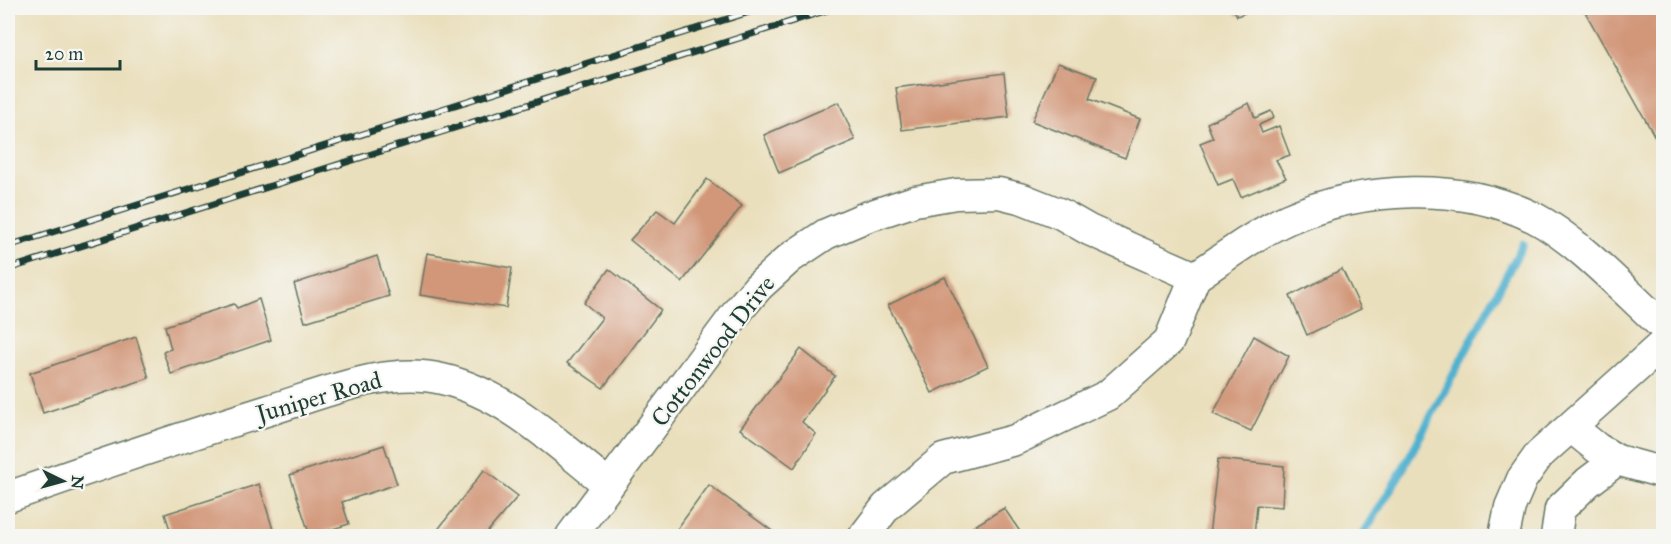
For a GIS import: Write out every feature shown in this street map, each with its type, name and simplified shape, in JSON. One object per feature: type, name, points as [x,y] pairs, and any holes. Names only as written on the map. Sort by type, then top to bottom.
[{"type":"street","points":[[864,537],[886,507],[943,459],[1015,440],[1108,395],[1169,341],[1195,277],[1287,220],[1322,207],[1368,196],[1415,192],[1461,195],[1500,204],[1536,219],[1571,242],[1664,327]]},
{"type":"street","name":"Cottonwood Drive","points":[[571,537],[758,287],[790,258],[826,234],[866,217],[915,201],[956,194],[999,193],[1023,199],[1061,214],[1089,230],[1195,277]]},
{"type":"street","points":[[1504,537],[1510,507],[1522,479],[1539,455],[1664,343]]},
{"type":"street","name":"Juniper Road","points":[[8,497],[237,420],[364,381],[405,374],[441,378],[467,386],[508,406],[609,485]]},
{"type":"street","points":[[1571,427],[1597,448],[1617,460],[1664,473]]},
{"type":"street","points":[[1556,537],[1560,509],[1588,482],[1617,460]]},
{"type":"building","points":[[1233,8],[1251,8],[1252,10],[1237,16]]},
{"type":"building","points":[[1583,8],[1664,8],[1664,153]]},
{"type":"building","points":[[1058,63],[1097,77],[1089,99],[1140,119],[1125,158],[1032,121]]},
{"type":"building","points":[[1004,73],[1009,117],[902,130],[896,88]]},
{"type":"building","points":[[839,102],[855,140],[779,173],[764,135]]},
{"type":"building","points":[[1249,103],[1255,118],[1271,111],[1274,118],[1259,125],[1262,133],[1279,126],[1290,155],[1276,160],[1286,178],[1241,197],[1233,179],[1218,185],[1200,143],[1213,138],[1207,123]]},
{"type":"building","points":[[707,179],[742,206],[682,282],[630,240],[657,210],[675,223]]},
{"type":"building","points":[[427,253],[512,268],[506,308],[420,295]]},
{"type":"building","points":[[377,256],[389,296],[305,322],[294,284]]},
{"type":"building","points":[[609,269],[661,310],[603,388],[567,363],[602,318],[584,303]]},
{"type":"building","points":[[1342,269],[1361,309],[1307,335],[1290,296]]},
{"type":"building","points":[[945,277],[988,366],[932,393],[888,305]]},
{"type":"building","points":[[259,299],[271,340],[171,374],[163,352],[171,349],[165,326],[234,304],[237,308]]},
{"type":"building","points":[[1254,336],[1289,356],[1251,431],[1213,414]]},
{"type":"building","points":[[136,337],[149,378],[43,413],[30,373]]},
{"type":"building","points":[[801,349],[835,376],[802,422],[816,434],[794,468],[740,429]]},
{"type":"building","points":[[384,445],[397,484],[342,502],[349,524],[310,536],[290,475]]},
{"type":"building","points":[[1218,459],[1284,466],[1282,507],[1257,505],[1254,536],[1209,536]]},
{"type":"building","points":[[484,470],[518,496],[484,536],[433,536]]},
{"type":"building","points":[[259,484],[275,536],[172,536],[165,514]]},
{"type":"building","points":[[709,485],[779,536],[672,536]]},
{"type":"building","points":[[1004,508],[1023,536],[958,536]]},
{"type":"waterway","points":[[1362,536],[1400,474],[1523,244]]},
{"type":"railway","points":[[8,246],[762,8]]},
{"type":"railway","points":[[8,269],[834,8]]}]
